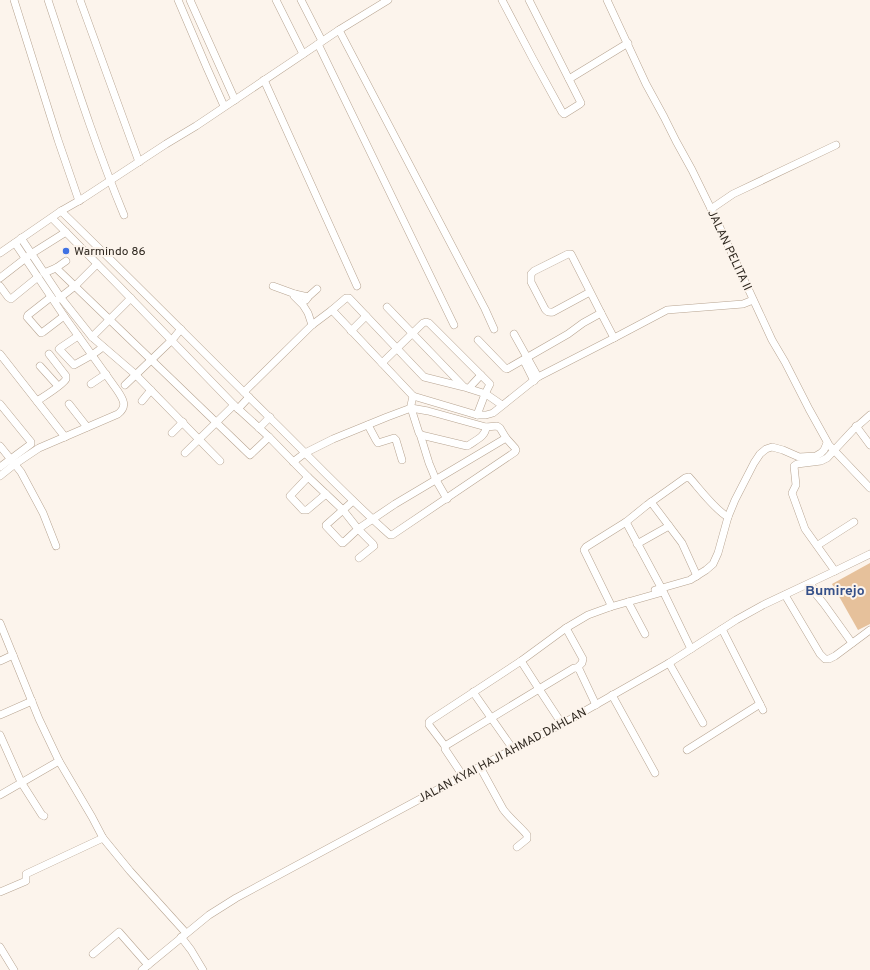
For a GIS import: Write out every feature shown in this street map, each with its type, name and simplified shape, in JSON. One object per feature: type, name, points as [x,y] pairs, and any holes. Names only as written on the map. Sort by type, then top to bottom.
[{"type":"street","points":[[14,0],[58,140],[79,201]]},
{"type":"street","points":[[48,0],[110,181],[124,215]]},
{"type":"street","points":[[80,0],[139,162]]},
{"type":"street","points":[[178,0],[224,106]]},
{"type":"street","points":[[190,0],[235,100]]},
{"type":"street","points":[[276,0],[303,54]]},
{"type":"street","points":[[301,0],[454,325]]},
{"type":"street","points":[[0,253],[61,211],[79,201],[235,100],[338,30],[388,0]]},
{"type":"street","points":[[502,0],[564,114],[581,103],[529,0]]},
{"type":"street","name":"JALAN PELITA II","points":[[607,0],[646,84],[711,210],[772,340],[830,447],[870,488]]},
{"type":"street","points":[[338,30],[474,288],[494,329]]},
{"type":"street","points":[[569,79],[628,43]]},
{"type":"street","points":[[207,68],[218,64]]},
{"type":"street","points":[[264,80],[357,286]]},
{"type":"street","points":[[711,210],[733,194],[836,144]]},
{"type":"street","points":[[61,211],[353,501],[390,535],[392,535],[516,451],[497,426],[486,427],[428,411],[412,402],[382,364],[332,310]]},
{"type":"street","points":[[52,218],[236,407],[269,437],[343,510],[374,546],[359,558]]},
{"type":"street","points":[[0,278],[29,256],[66,232]]},
{"type":"street","points":[[0,468],[14,463],[39,448],[118,414],[124,407],[122,397],[94,354],[78,336],[64,316],[56,299],[29,256],[22,238]]},
{"type":"street","points":[[15,243],[29,256]]},
{"type":"street","points":[[590,292],[553,312],[547,312],[531,282],[531,274],[534,271],[571,254],[614,338]]},
{"type":"street","points":[[0,286],[11,299],[41,275],[56,268],[66,261]]},
{"type":"street","points":[[64,316],[41,333],[27,317],[75,286],[97,264]]},
{"type":"street","points":[[56,268],[250,455],[269,437]]},
{"type":"street","points":[[116,283],[126,274]]},
{"type":"street","points":[[273,286],[308,297]]},
{"type":"street","points":[[303,305],[308,297],[317,289]]},
{"type":"street","points":[[295,294],[294,297],[303,305],[308,313],[312,325]]},
{"type":"street","points":[[92,337],[130,298]]},
{"type":"street","points":[[185,453],[216,423],[236,407],[246,394],[312,325],[346,298],[349,298],[424,377],[485,394],[502,405]]},
{"type":"street","points":[[56,299],[92,337],[136,374],[220,460]]},
{"type":"street","points":[[293,462],[333,439],[368,425],[412,402],[477,415],[486,415],[493,412],[536,379],[667,310],[743,304],[756,305]]},
{"type":"street","points":[[387,308],[448,371],[467,388]]},
{"type":"street","points":[[478,340],[506,369],[568,334],[583,323],[601,313]]},
{"type":"street","points":[[351,331],[366,316]]},
{"type":"street","points":[[382,364],[424,322],[429,323],[490,384],[477,415]]},
{"type":"street","points":[[125,385],[172,340],[181,329]]},
{"type":"street","points":[[512,333],[536,379]]},
{"type":"street","points":[[78,336],[59,349],[74,365],[94,354],[103,347]]},
{"type":"street","points":[[0,354],[65,437]]},
{"type":"street","points":[[37,401],[66,379],[66,376],[49,354]]},
{"type":"street","points":[[40,366],[58,386]]},
{"type":"street","points":[[438,380],[448,371]]},
{"type":"street","points":[[91,384],[106,374]]},
{"type":"street","points":[[467,388],[481,375]]},
{"type":"street","points":[[142,401],[152,390]]},
{"type":"street","points":[[412,402],[428,463],[447,499]]},
{"type":"street","points":[[0,404],[31,442],[31,444],[14,463],[0,476]]},
{"type":"street","points":[[69,404],[87,427]]},
{"type":"street","points":[[836,571],[805,529],[792,493],[796,485],[794,466],[798,460],[822,453],[870,415]]},
{"type":"street","points":[[259,428],[270,418]]},
{"type":"street","points":[[172,433],[183,422]]},
{"type":"street","points":[[368,425],[378,443],[394,438],[396,440],[402,460]]},
{"type":"street","points":[[856,426],[870,445]]},
{"type":"street","points":[[420,434],[467,446],[482,436],[486,431],[486,427]]},
{"type":"street","points":[[353,501],[326,525],[327,528],[343,543],[358,529],[395,504],[506,438]]},
{"type":"street","points":[[0,446],[21,472],[43,513],[56,546]]},
{"type":"street","points":[[610,605],[628,602],[690,580],[706,570],[714,561],[718,553],[735,500],[754,462],[760,454],[766,449],[772,447],[783,450],[798,460]]},
{"type":"street","points":[[308,477],[290,496],[303,510],[307,510],[326,494]]},
{"type":"street","points":[[610,605],[584,550],[586,547],[626,522],[651,502],[687,477],[689,477],[718,510],[728,518]]},
{"type":"street","points":[[651,502],[682,543],[697,576]]},
{"type":"street","points":[[626,522],[690,645]]},
{"type":"street","points":[[818,545],[854,522]]},
{"type":"street","points":[[637,544],[669,526]]},
{"type":"street","name":"JALAN KYAI HAJI AHMAD DAHLAN","points":[[145,968],[209,915],[236,898],[480,767],[512,747],[594,702],[612,695],[669,663],[690,645],[785,594],[870,554]]},
{"type":"street","points":[[811,583],[815,593],[852,643]]},
{"type":"street","points":[[463,776],[445,749],[445,746],[429,725],[431,720],[521,661],[566,628],[588,615],[610,605],[662,590]]},
{"type":"street","points":[[785,594],[820,654],[828,660],[870,630]]},
{"type":"street","points":[[628,602],[645,634]]},
{"type":"street","points":[[0,623],[39,719],[59,761],[103,838],[183,935],[203,970]]},
{"type":"street","points":[[445,746],[574,668],[577,668],[582,663],[583,659],[566,628]]},
{"type":"street","points":[[688,750],[761,707],[722,629]]},
{"type":"street","points":[[0,661],[13,655]]},
{"type":"street","points":[[521,661],[560,721]]},
{"type":"street","points":[[669,663],[702,724]]},
{"type":"street","points":[[577,668],[579,669],[594,702]]},
{"type":"street","points":[[474,692],[512,747]]},
{"type":"street","points":[[612,695],[655,773]]},
{"type":"street","points":[[0,715],[32,701]]},
{"type":"street","points":[[0,735],[21,782],[44,816]]},
{"type":"street","points":[[0,795],[59,761]]},
{"type":"street","points":[[480,767],[503,809],[527,835],[526,840],[517,847]]},
{"type":"street","points":[[0,892],[26,881],[26,874],[103,838]]},
{"type":"street","points":[[93,954],[119,932],[145,968]]},
{"type":"street","points":[[0,946],[14,970]]},
{"type":"shaded area","points":[[870,563],[870,624],[858,630],[832,584]]},
{"type":"place","name":"Warmindo 86","points":[[66,251]]},
{"type":"district","name":"Bumirejo","points":[[835,590]]}]
